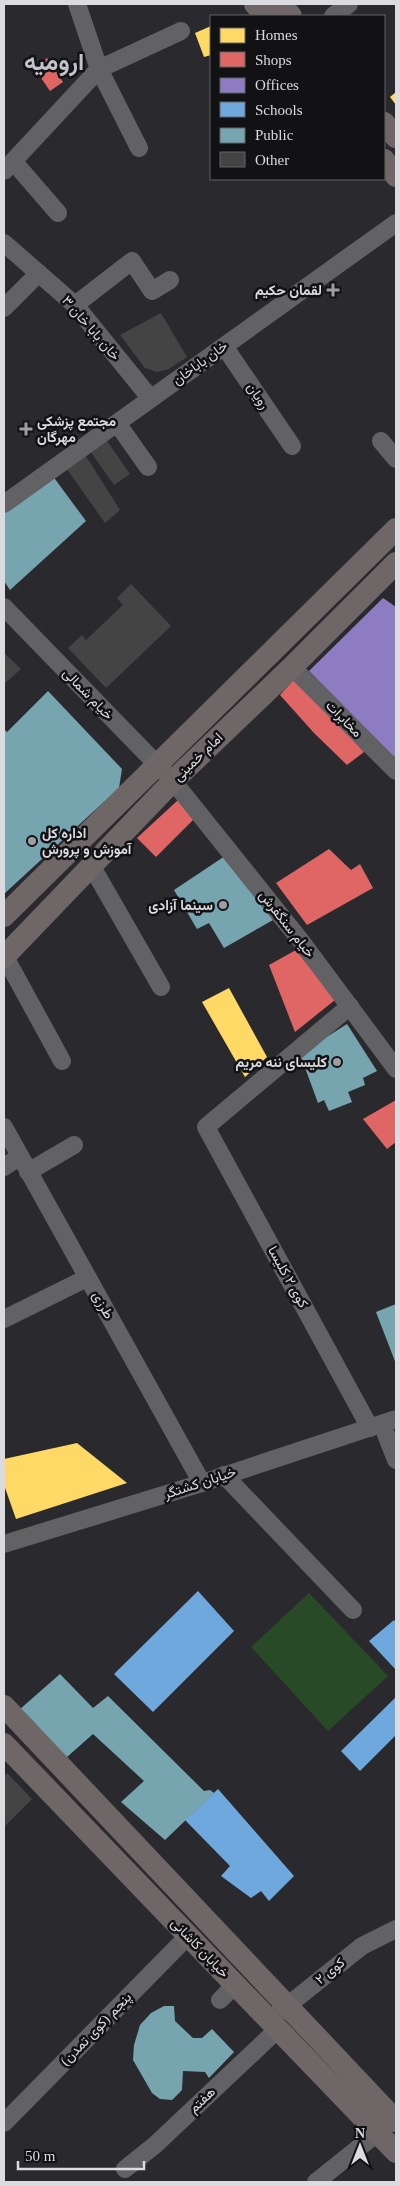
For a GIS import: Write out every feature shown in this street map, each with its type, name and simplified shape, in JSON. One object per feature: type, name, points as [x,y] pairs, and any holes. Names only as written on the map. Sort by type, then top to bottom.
[{"type":"main road","points":[[255,4],[264,15]]},
{"type":"main road","points":[[281,4],[290,15]]},
{"type":"main road","points":[[385,124],[396,137]]},
{"type":"main road","points":[[385,161],[396,176]]},
{"type":"main road","name":"امام خمینی","points":[[4,916],[396,529]]},
{"type":"main road","name":"امام خمینی","points":[[4,956],[173,781],[292,667],[396,563]]},
{"type":"main road","points":[[4,1706],[287,2006],[390,2124]]},
{"type":"main road","name":"خیابان کاشانی","points":[[4,1744],[188,1936],[227,1992],[273,2024],[390,2124],[396,2152]]},
{"type":"street","points":[[76,4],[99,69],[139,148]]},
{"type":"street","points":[[334,15],[349,4]]},
{"type":"street","points":[[58,213],[8,166],[99,69],[181,32]]},
{"type":"street","name":"خان باباخان","points":[[4,504],[396,223]]},
{"type":"street","name":"خان بابا خان ۳","points":[[4,243],[75,305],[151,399]]},
{"type":"street","points":[[75,305],[132,261],[152,291],[170,280]]},
{"type":"street","points":[[4,308],[39,273]]},
{"type":"street","name":"رویان","points":[[224,346],[292,446]]},
{"type":"street","points":[[117,423],[148,467]]},
{"type":"street","points":[[381,441],[396,459]]},
{"type":"street","name":"خیام شمالی","points":[[4,608],[173,781]]},
{"type":"street","name":"مخابرات","points":[[292,667],[396,771]]},
{"type":"street","name":"خیام سنگفرش","points":[[173,781],[301,941],[396,1069]]},
{"type":"street","points":[[91,865],[161,987]]},
{"type":"street","points":[[4,956],[62,1061]]},
{"type":"street","name":"کوی ۲ کلیسا","points":[[350,1006],[206,1127],[383,1424],[396,1460]]},
{"type":"street","name":"طرزی","points":[[4,1128],[202,1483]]},
{"type":"street","points":[[4,1167],[23,1164],[74,1146]]},
{"type":"street","points":[[4,1319],[87,1278]]},
{"type":"street","name":"خیابان کشتگر","points":[[4,1544],[202,1483],[383,1424]]},
{"type":"street","points":[[224,1476],[353,1610]]},
{"type":"street","name":"کوی ۲","points":[[273,2024],[287,2006],[362,1946],[396,1929]]},
{"type":"street","name":"پنجم (کوی تمدن)","points":[[4,2123],[188,1936]]},
{"type":"street","name":"هفتم","points":[[125,2169],[155,2146],[273,2024]]},
{"type":"street","points":[[316,2182],[390,2124]]},
{"type":"green space","points":[[309,1593],[388,1676],[328,1731],[251,1647]]},
{"type":"building: Homes","points":[[210,26],[210,55],[204,57],[195,33]]},
{"type":"building: Homes","points":[[396,92],[396,105],[390,97]]},
{"type":"building: Homes","points":[[229,988],[267,1057],[245,1077],[202,1002]]},
{"type":"building: Homes","points":[[77,1443],[127,1483],[16,1519],[4,1485],[4,1459]]},
{"type":"building: Shops","points":[[47,58],[63,82],[50,91],[35,69]]},
{"type":"building: Shops","points":[[296,677],[364,752],[347,765],[314,733],[280,695]]},
{"type":"building: Shops","points":[[178,800],[195,818],[156,857],[137,838]]},
{"type":"building: Shops","points":[[329,849],[351,870],[360,864],[373,888],[307,925],[276,883]]},
{"type":"building: Shops","points":[[296,950],[335,1000],[295,1032],[269,965]]},
{"type":"building: Shops","points":[[396,1100],[396,1142],[387,1149],[363,1119]]},
{"type":"building: Offices","points":[[383,598],[396,607],[396,755],[394,757],[309,671]]},
{"type":"building: Schools","points":[[198,1591],[234,1631],[153,1712],[114,1674]]},
{"type":"building: Schools","points":[[394,1620],[396,1623],[396,1670],[369,1641]]},
{"type":"building: Schools","points":[[396,1697],[396,1735],[360,1771],[341,1751]]},
{"type":"building: Schools","points":[[218,1789],[294,1876],[269,1901],[261,1891],[251,1898],[221,1876],[230,1866],[185,1820]]},
{"type":"building: Public","points":[[52,475],[86,521],[10,590],[4,581],[4,511]]},
{"type":"building: Public","name":"اداره کل آموزش و پرورش","points":[[48,691],[122,769],[119,788],[4,894],[4,729],[7,732]]},
{"type":"building: Public","name":"سینما آزادی","points":[[225,856],[273,920],[224,948],[209,923],[197,929],[174,890]]},
{"type":"building: Public","name":"کلیسای ننه مریم","points":[[347,1024],[377,1071],[363,1078],[365,1085],[348,1092],[352,1102],[329,1111],[324,1100],[318,1103],[300,1054]]},
{"type":"building: Public","points":[[396,1304],[396,1364],[376,1312]]},
{"type":"building: Public","points":[[60,1674],[93,1708],[108,1696],[204,1791],[210,1790],[214,1793],[165,1840],[121,1802],[144,1781],[93,1734],[67,1757],[19,1710]]},
{"type":"building: Public","points":[[164,2006],[174,2006],[175,2021],[193,2038],[202,2038],[212,2029],[234,2052],[209,2078],[205,2072],[183,2071],[182,2090],[172,2100],[160,2099],[152,2093],[133,2060],[134,2045],[140,2025],[151,2013]]},
{"type":"building: Other","points":[[161,313],[187,357],[169,369],[157,372],[145,368],[120,335]]},
{"type":"building: Other","points":[[105,438],[130,474],[114,485],[88,448]]},
{"type":"building: Other","points":[[84,453],[120,510],[105,523],[64,465]]},
{"type":"building: Other","points":[[131,584],[171,626],[106,688],[68,648],[82,635],[86,640],[123,605],[117,598]]},
{"type":"building: Other","points":[[4,653],[21,669],[4,684]]},
{"type":"building: Other","points":[[7,1773],[32,1799],[4,1827],[4,1776]]},
{"type":"place","name":"لقمان حکیم","points":[[333,290]]},
{"type":"place","name":"مجتمع پزشکی مهرگان","points":[[26,429]]},
{"type":"place","name":"اداره کل آموزش و پرورش","points":[[32,841]]},
{"type":"place","name":"سینما آزادی","points":[[223,905]]},
{"type":"place","name":"کلیسای ننه مریم","points":[[337,1062]]},
{"type":"district","name":"ارومیه","points":[[54,62]]}]
